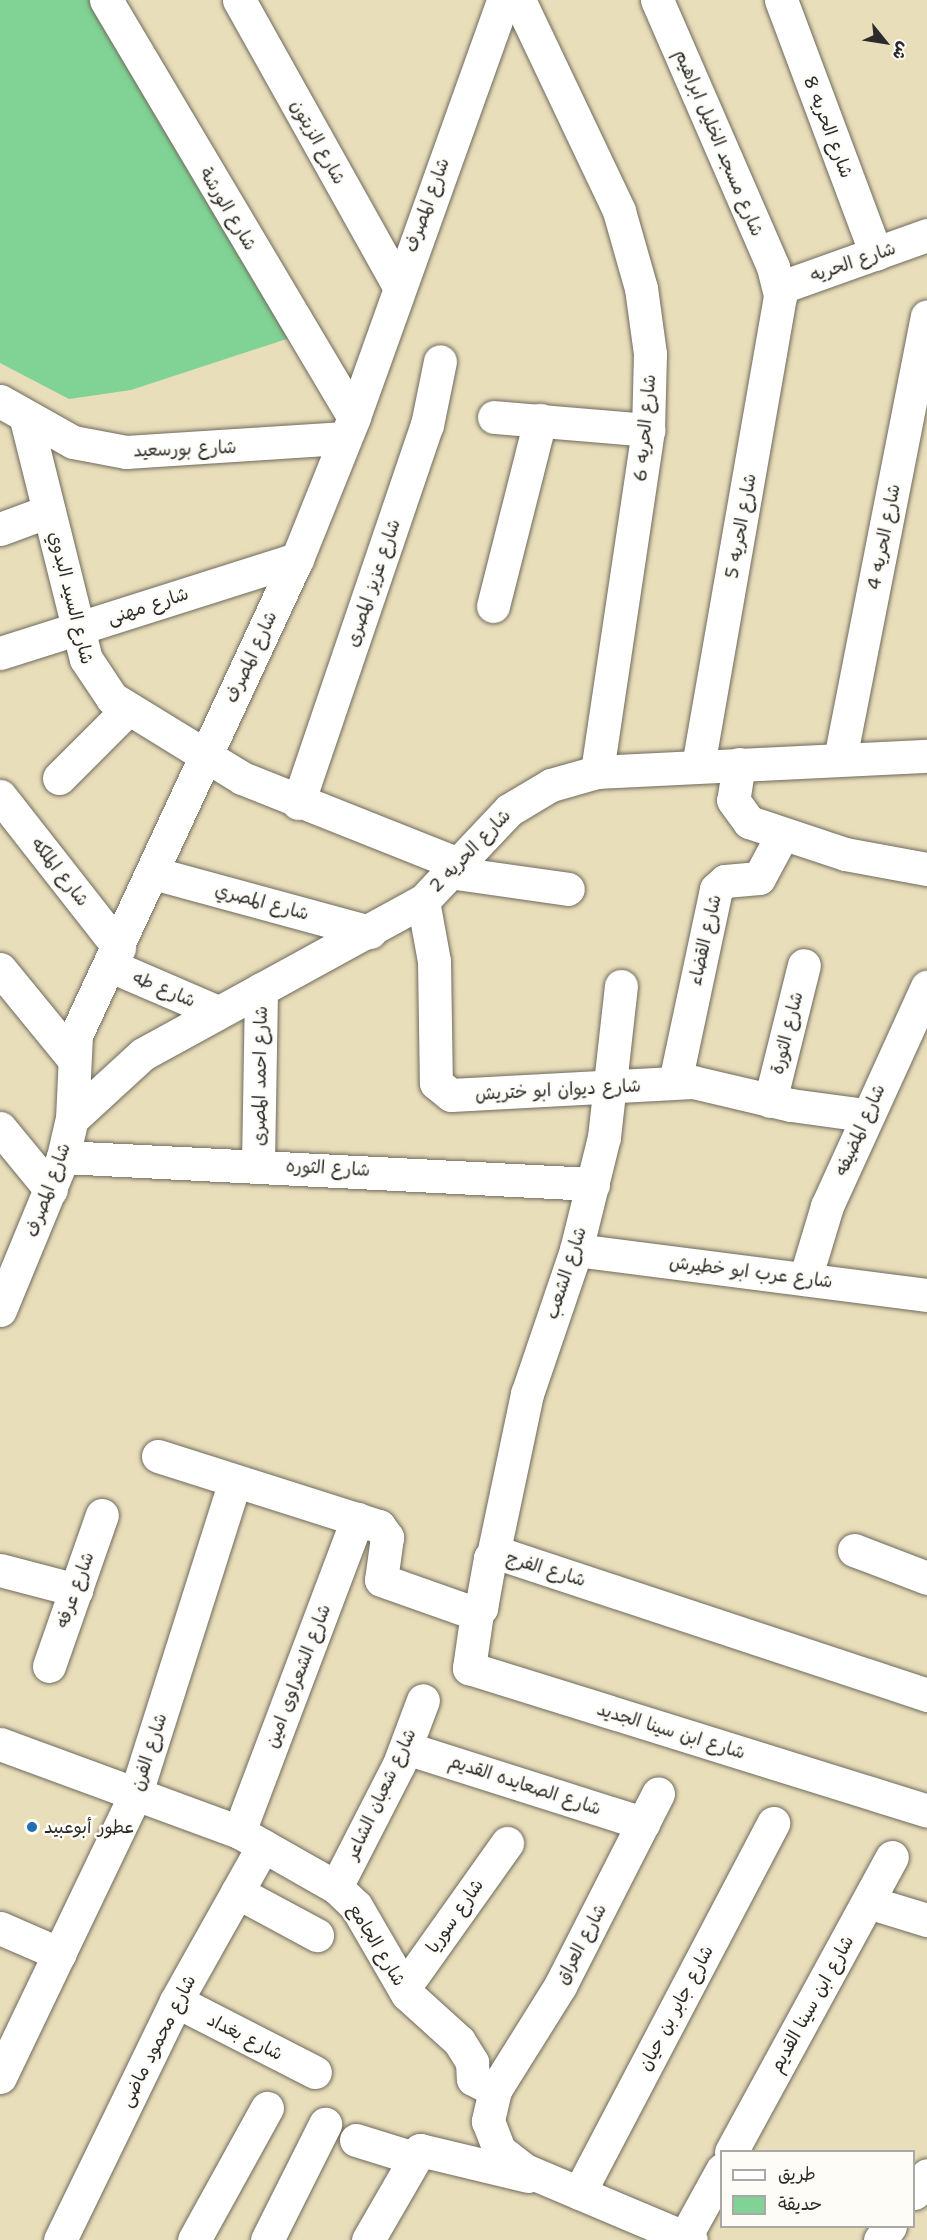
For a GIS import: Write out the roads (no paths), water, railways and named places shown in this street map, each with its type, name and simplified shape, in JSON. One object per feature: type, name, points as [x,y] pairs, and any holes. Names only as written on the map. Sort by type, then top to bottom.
[{"type":"street","name":"شارع الورشة","points":[[105,0],[350,427]]},
{"type":"street","name":"شارع الزيتون","points":[[239,0],[398,284]]},
{"type":"street","name":"شارع المصرف","points":[[3,1295],[51,1190],[63,1157],[72,1119],[72,1057],[76,1035],[115,957],[297,559],[350,427],[398,284],[503,0]]},
{"type":"street","name":"شارع الحريه 6","points":[[519,0],[619,211],[641,288],[650,354],[648,430],[597,772]]},
{"type":"street","name":"شارع مسجد الخليل ابراهيم","points":[[657,0],[779,288]]},
{"type":"street","name":"شارع الحريه 8","points":[[781,0],[876,254]]},
{"type":"street","name":"شارع الحريه","points":[[779,288],[927,235]]},
{"type":"street","name":"شارع الحريه 5","points":[[698,765],[778,316],[779,288]]},
{"type":"street","name":"شارع الحريه 4","points":[[840,759],[927,316]]},
{"type":"street","name":"شارع عزيز المصرى","points":[[298,803],[427,425],[440,361]]},
{"type":"street","name":"شارع بورسعيد","points":[[13,410],[73,442],[126,452],[350,427]]},
{"type":"street","name":"شارع السيد البدوي","points":[[13,410],[49,511],[90,672],[127,710],[205,757],[298,803],[452,868],[568,889]]},
{"type":"street","points":[[494,417],[648,430]]},
{"type":"street","points":[[493,606],[540,420]]},
{"type":"street","points":[[0,529],[49,511]]},
{"type":"street","name":"شارع مهنى","points":[[0,653],[297,559]]},
{"type":"street","points":[[59,778],[127,710]]},
{"type":"street","name":"شارع الحريه 2","points":[[72,1119],[143,1054],[423,901],[452,868],[530,795],[597,772],[698,765],[927,756]]},
{"type":"street","points":[[739,764],[734,807],[743,819],[781,837],[927,869]]},
{"type":"street","name":"شارع الملكه","points":[[0,796],[115,957]]},
{"type":"street","name":"شارع القضاء","points":[[675,1082],[716,888],[725,881],[759,878],[781,837]]},
{"type":"street","name":"شارع المصري","points":[[153,873],[370,932]]},
{"type":"street","name":"شارع ديوان ابو ختريش","points":[[423,901],[433,948],[439,1088],[451,1095],[611,1089],[675,1082],[710,1084],[770,1101],[865,1114]]},
{"type":"street","name":"شارع طه","points":[[115,957],[218,1012]]},
{"type":"street","name":"شارع الثورة","points":[[770,1101],[804,965]]},
{"type":"street","points":[[0,969],[72,1057]]},
{"type":"street","name":"شارع الشعب","points":[[493,1555],[527,1394],[576,1250],[593,1184],[611,1089],[621,986]]},
{"type":"street","name":"شارع المضيفه","points":[[805,1279],[827,1206],[865,1114],[927,987]]},
{"type":"street","name":"شارع احمد المصرى","points":[[258,1164],[261,989]]},
{"type":"street","points":[[0,1128],[51,1190]]},
{"type":"street","name":"شارع الثوره","points":[[63,1157],[258,1164],[593,1184]]},
{"type":"street","name":"شارع عرب ابو خطيرش","points":[[576,1250],[927,1295]]},
{"type":"street","points":[[158,1456],[379,1526],[387,1537],[381,1580],[477,1613]]},
{"type":"street","name":"شارع الفرن","points":[[0,2077],[136,1793],[235,1481]]},
{"type":"street","name":"شارع عرفه","points":[[49,1666],[102,1515]]},
{"type":"street","name":"شارع الشعراوى امين","points":[[251,1839],[357,1519]]},
{"type":"street","points":[[854,1550],[927,1578]]},
{"type":"street","name":"شارع الفرج","points":[[477,1613],[493,1555],[800,1649],[927,1695]]},
{"type":"street","points":[[0,1570],[76,1590]]},
{"type":"street","name":"شارع ابن سينا الجديد","points":[[477,1613],[470,1668],[927,1811]]},
{"type":"street","name":"شارع شعبان الشاعر","points":[[336,1887],[406,1748],[423,1701]]},
{"type":"street","name":"شارع الصعايده القديم","points":[[406,1748],[643,1823]]},
{"type":"street","name":"شارع الجامع","points":[[4,1755],[136,1793],[251,1839],[336,1887],[356,1906],[404,1988],[459,2041],[472,2062],[473,2079],[495,2090]]},
{"type":"street","name":"شارع العراق","points":[[495,2090],[560,1986],[658,1794]]},
{"type":"street","name":"شارع جابر بن حيان","points":[[579,2193],[772,1823]]},
{"type":"street","name":"شارع محمود ماضى","points":[[60,2240],[176,2001],[237,1892],[251,1839]]},
{"type":"street","name":"شارع سوريا","points":[[404,1988],[507,1843]]},
{"type":"street","name":"شارع ابن سينا القديم","points":[[732,2150],[892,1857]]},
{"type":"street","points":[[237,1892],[316,1935]]},
{"type":"street","points":[[868,1902],[927,1920]]},
{"type":"street","points":[[0,1928],[60,1954]]},
{"type":"street","name":"شارع بغداد","points":[[176,2001],[315,2072]]},
{"type":"street","points":[[495,2090],[488,2121],[493,2142],[540,2177]]},
{"type":"street","points":[[194,2240],[267,2108]]},
{"type":"street","points":[[267,2240],[325,2124]]},
{"type":"street","points":[[356,2140],[411,2157],[431,2150],[486,2169],[540,2177],[688,2239],[720,2174]]},
{"type":"street","points":[[368,2240],[411,2157]]},
{"type":"street","points":[[915,2192],[927,2175]]},
{"type":"place","name":"عطور أبوعبيد","points":[[32,1827]]}]
